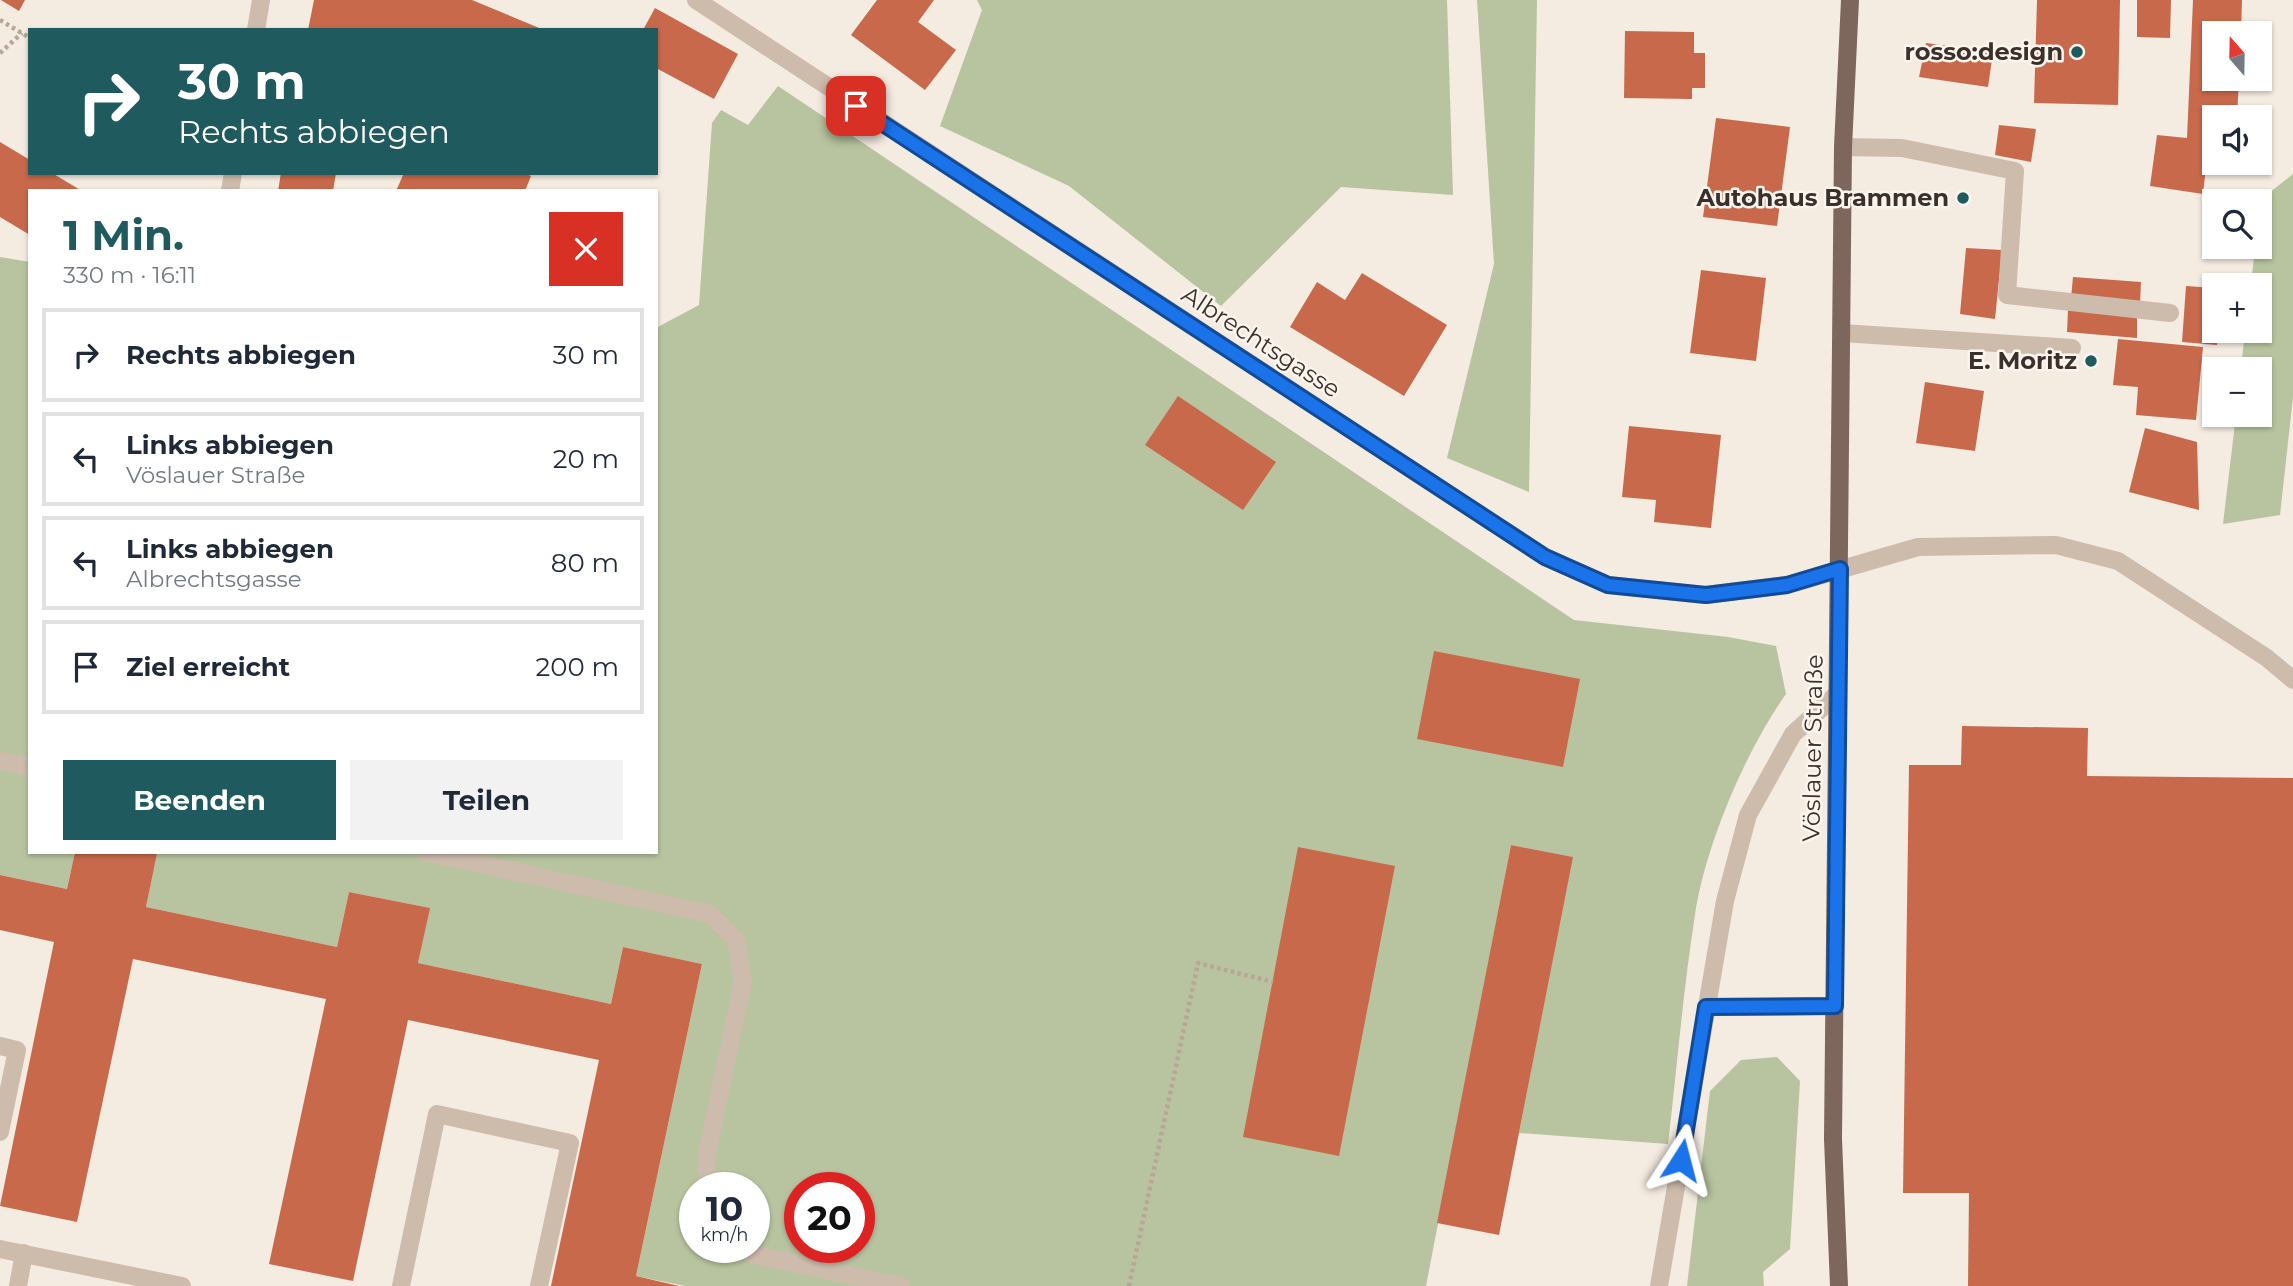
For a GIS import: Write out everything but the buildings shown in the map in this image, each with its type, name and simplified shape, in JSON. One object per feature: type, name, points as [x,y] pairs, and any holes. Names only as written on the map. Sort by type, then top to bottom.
[{"type":"main road","name":"Vöslauer Straße","points":[[1839,1286],[1833,1139],[1843,146],[1850,0]]},
{"type":"street","points":[[256,28],[261,0]]},
{"type":"street","name":"Albrechtsgasse","points":[[696,0],[1545,557],[1608,585],[1706,595],[1787,585],[1918,547],[2056,545],[2118,561],[2267,659],[2293,680]]},
{"type":"street","points":[[1843,146],[1902,148],[2015,171],[2007,295],[2170,313]]},
{"type":"street","points":[[1842,333],[2072,348]]},
{"type":"street","points":[[1659,1286],[1725,901],[1748,815],[1793,734],[1837,694]]},
{"type":"street","points":[[0,761],[28,767]]},
{"type":"street","points":[[434,854],[710,914],[736,940],[743,981],[706,1159],[707,1172]]},
{"type":"street","points":[[1706,1007],[1835,1006]]},
{"type":"street","points":[[0,1046],[17,1049],[0,1132]]},
{"type":"street","points":[[401,1286],[437,1114],[570,1143],[539,1286]]},
{"type":"street","points":[[0,1249],[182,1286]]},
{"type":"street","points":[[18,1286],[24,1254]]},
{"type":"street","points":[[770,1258],[901,1286]]},
{"type":"path","points":[[0,20],[28,37]]},
{"type":"path","points":[[0,53],[22,33]]},
{"type":"path","points":[[1129,1286],[1198,963],[1273,982]]},
{"type":"green space","points":[[977,0],[1447,0],[1453,195],[1341,187],[1221,306],[1069,186],[940,126],[982,10]]},
{"type":"green space","points":[[1477,0],[1537,0],[1529,492],[1447,458],[1494,264]]},
{"type":"green space","points":[[778,86],[1574,620],[1728,637],[1776,646],[1786,694],[1742,770],[1718,830],[1700,888],[1687,972],[1668,1144],[1519,1133],[1572,857],[1511,845],[1426,1286],[685,1286],[636,1276],[702,964],[623,947],[611,1004],[418,963],[429,908],[349,892],[337,947],[146,907],[156,854],[658,854],[658,327],[699,305],[712,123],[721,110],[748,125]]},
{"type":"green space","points":[[2293,174],[2293,397],[2280,515],[2223,524],[2235,427],[2272,427],[2272,357],[2242,357],[2244,343],[2272,343],[2272,273],[2252,273],[2254,259],[2272,259],[2272,191]]},
{"type":"green space","points":[[0,257],[28,262],[28,854],[75,854],[67,889],[0,875]]},
{"type":"green space","points":[[1777,1057],[1800,1081],[1790,1249],[1763,1272],[1764,1286],[1687,1286],[1710,1091],[1741,1060]]},
{"type":"place","name":"rosso:design","points":[[2077,52]]},
{"type":"place","name":"Autohaus Brammen","points":[[1963,198]]},
{"type":"place","name":"E. Moritz","points":[[2091,361]]},
{"type":"route","points":[[856,106],[1545,557],[1608,585],[1706,595],[1787,585],[1840,569],[1835,1006],[1706,1007],[1681,1160]]}]
